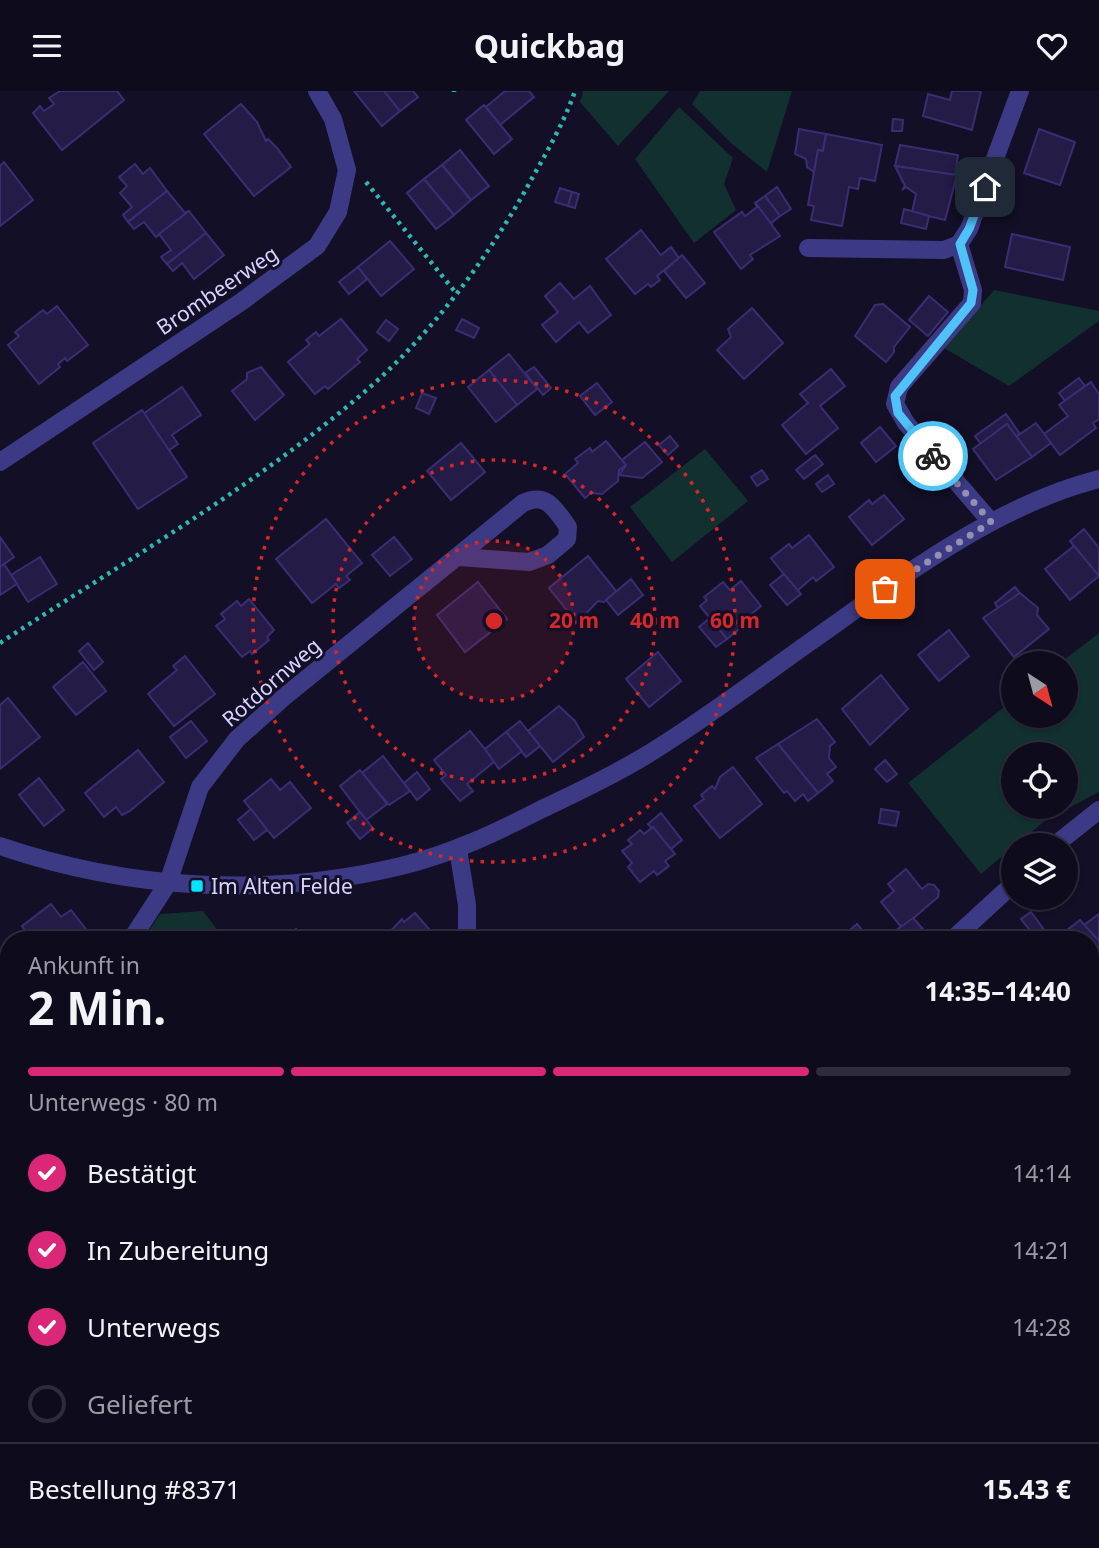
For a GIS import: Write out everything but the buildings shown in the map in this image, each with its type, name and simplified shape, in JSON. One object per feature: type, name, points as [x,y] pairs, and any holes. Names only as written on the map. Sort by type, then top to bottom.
[{"type":"street","name":"Brombeerweg","points":[[0,462],[300,261],[328,231],[344,195],[347,170],[333,119],[317,91]]},
{"type":"street","points":[[808,248],[944,250],[960,244],[973,219],[1020,91]]},
{"type":"street","points":[[960,244],[973,290],[971,303],[900,387],[895,404],[915,434],[991,522]]},
{"type":"street","points":[[0,846],[94,871],[168,883],[267,886],[402,866],[458,849],[645,756],[885,589],[991,522],[1034,500],[1099,478]]},
{"type":"street","name":"Rotdornweg","points":[[137,931],[168,883],[200,787],[237,739],[284,697],[531,499],[545,499],[568,527],[567,539],[538,560],[459,557]]},
{"type":"street","points":[[1070,833],[1099,810]]},
{"type":"street","points":[[458,849],[467,905],[467,931]]},
{"type":"street","points":[[962,931],[1001,895]]},
{"type":"path","points":[[0,643],[299,445],[357,399],[414,343],[499,236],[554,139],[575,91]]},
{"type":"path","points":[[347,170],[369,185],[456,293]]},
{"type":"green space","points":[[583,91],[669,91],[618,146],[580,102]]},
{"type":"green space","points":[[700,91],[792,91],[767,172],[732,144],[692,104]]},
{"type":"green space","points":[[679,107],[733,158],[724,184],[736,210],[694,243],[635,159]]},
{"type":"green space","points":[[994,290],[1099,311],[1099,321],[1009,386],[944,348]]},
{"type":"green space","points":[[705,449],[748,501],[672,562],[630,507]]},
{"type":"green space","points":[[1099,633],[1099,792],[1078,803],[1078,742],[1001,742],[1001,819],[1048,819],[1030,833],[1001,833],[1001,857],[981,874],[908,783],[1001,709],[1001,728],[1078,728],[1078,651],[1076,651]]},
{"type":"green space","points":[[203,911],[218,931],[149,931],[160,914]]},
{"type":"way so far","points":[[885,589],[991,522],[933,456]]},
{"type":"place","name":"Im Alten Felde","points":[[197,886]]},
{"type":"route","points":[[933,456],[898,413],[895,396],[971,303],[974,295],[960,244],[969,229],[985,187]]}]
